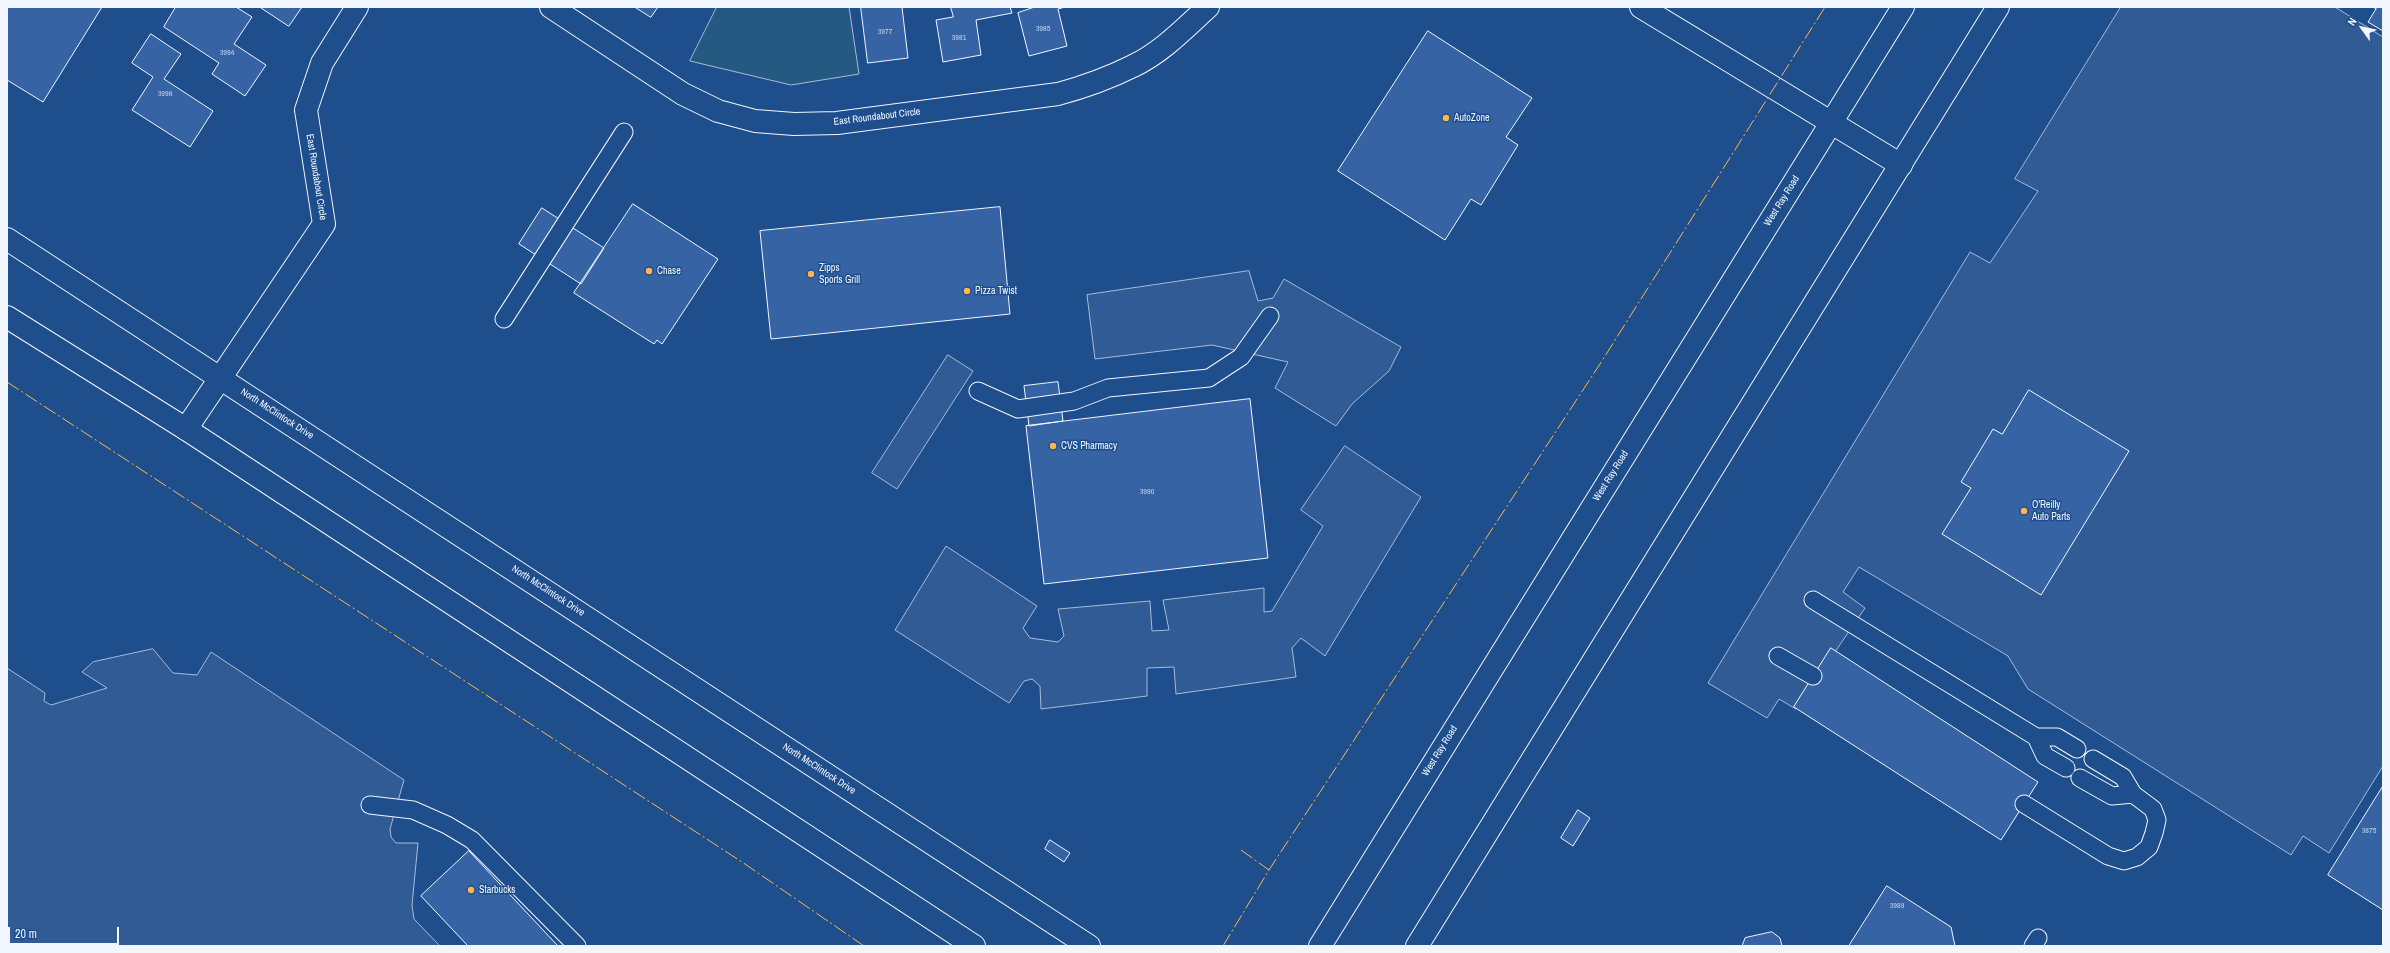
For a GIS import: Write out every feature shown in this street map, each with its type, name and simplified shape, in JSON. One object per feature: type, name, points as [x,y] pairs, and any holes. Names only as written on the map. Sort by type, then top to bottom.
[{"type":"main road","name":"East Roundabout Circle","points":[[186,429],[324,224],[313,164],[306,110],[311,89],[322,63],[357,7]]},
{"type":"main road","name":"East Roundabout Circle","points":[[551,7],[690,97],[718,111],[755,121],[794,124],[837,123],[1058,94],[1089,85],[1134,66],[1157,51],[1208,7]]},
{"type":"main road","points":[[1641,7],[1901,165]]},
{"type":"main road","name":"West Ray Road","points":[[1320,946],[1903,7]]},
{"type":"main road","points":[[1417,946],[1998,7]]},
{"type":"main road","name":"North McClintock Drive","points":[[7,239],[221,377],[1089,946]]},
{"type":"main road","points":[[7,317],[186,429],[974,946]]},
{"type":"lane","points":[[504,319],[624,132]]},
{"type":"lane","points":[[978,391],[1018,409],[1074,401],[1108,388],[1209,378],[1241,357],[1270,316]]},
{"type":"lane","points":[[1813,600],[2036,737],[2057,737],[2077,749]]},
{"type":"lane","points":[[1778,656],[1813,676]]},
{"type":"lane","points":[[2036,737],[2045,756],[2066,768]]},
{"type":"lane","points":[[2024,804],[2108,856],[2124,861],[2137,857],[2149,847],[2157,820],[2153,809],[2133,794],[2123,777],[2093,759]]},
{"type":"lane","points":[[2080,778],[2112,796],[2133,794]]},
{"type":"lane","points":[[370,805],[413,810],[447,825],[472,840],[577,946]]},
{"type":"shaded area","points":[[717,7],[849,7],[859,74],[791,85],[690,61]]},
{"type":"shaded area","points":[[2121,7],[2335,7],[2383,37],[2383,766],[2329,853],[2303,836],[2291,855],[2028,689],[2008,656],[1859,567],[1843,592],[1865,608],[1796,709],[1779,699],[1767,718],[1708,683],[1970,252],[1990,263],[2038,191],[2015,179]]},
{"type":"shaded area","points":[[1249,271],[1258,301],[1273,298],[1284,279],[1401,347],[1389,371],[1352,404],[1336,426],[1275,388],[1288,362],[1212,345],[1095,359],[1087,295]]},
{"type":"shaded area","points":[[948,355],[973,371],[897,489],[872,473]]},
{"type":"shaded area","points":[[1345,446],[1421,497],[1325,656],[1301,638],[1292,648],[1296,677],[1176,694],[1174,667],[1147,668],[1147,696],[1041,709],[1040,686],[1032,679],[1024,681],[1009,703],[895,630],[946,546],[1037,606],[1023,628],[1030,638],[1058,642],[1064,636],[1058,609],[1150,601],[1152,631],[1169,630],[1163,600],[1264,588],[1264,612],[1272,611],[1323,526],[1301,510]]},
{"type":"shaded area","points":[[153,649],[173,673],[197,675],[211,652],[404,780],[390,829],[391,837],[396,843],[418,843],[412,905],[414,919],[440,946],[7,946],[7,668],[45,693],[44,701],[51,705],[107,688],[82,672],[93,662]]},
{"type":"building","points":[[7,7],[102,7],[43,102],[7,80]]},
{"type":"building","points":[[176,7],[236,7],[252,17],[234,44],[266,65],[245,96],[212,74],[219,63],[164,27]]},
{"type":"building","points":[[260,7],[302,7],[289,26]]},
{"type":"building","points":[[635,7],[658,7],[651,17]]},
{"type":"building","points":[[861,7],[902,7],[908,58],[868,63]]},
{"type":"building","points":[[951,7],[1010,7],[1012,13],[976,20],[981,55],[943,62],[936,20],[953,17]]},
{"type":"building","points":[[1035,7],[1065,7],[1058,9],[1067,46],[1029,56],[1018,13]]},
{"type":"building","points":[[2373,7],[2383,7],[2383,31],[2368,22],[2376,9]]},
{"type":"building","name":"AutoZone","points":[[1428,31],[1532,98],[1506,137],[1518,145],[1481,205],[1471,199],[1445,240],[1338,171]]},
{"type":"building","points":[[151,34],[181,54],[164,79],[213,111],[190,147],[132,110],[153,77],[132,63]]},
{"type":"building","name":"Chase","points":[[633,204],[718,259],[662,344],[657,340],[654,344],[574,293]]},
{"type":"building","points":[[1000,207],[1010,314],[771,339],[760,231]]},
{"type":"building","points":[[542,208],[604,248],[581,284],[519,244]]},
{"type":"building","points":[[1058,382],[1063,421],[1029,426],[1024,386]]},
{"type":"building","name":"O'Reilly Auto Parts","points":[[2029,390],[2129,451],[2041,595],[1942,534],[1971,488],[1961,482],[1993,429],[2002,434]]},
{"type":"building","name":"CVS Pharmacy","points":[[1250,399],[1268,558],[1044,584],[1026,426]]},
{"type":"building","points":[[1831,648],[2038,782],[2001,840],[1794,707]]},
{"type":"building","points":[[2383,786],[2383,910],[2328,875]]},
{"type":"building","points":[[1578,810],[1590,818],[1573,846],[1561,838]]},
{"type":"building","points":[[1050,840],[1070,853],[1064,862],[1045,849]]},
{"type":"building","points":[[469,851],[558,946],[468,946],[421,896]]},
{"type":"building","points":[[1887,886],[1951,927],[1955,946],[1849,946]]},
{"type":"building","points":[[1772,932],[1780,938],[1782,946],[1742,946],[1745,938]]},
{"type":"power","points":[[1223,946],[1269,870],[1600,364],[1825,7]]},
{"type":"power","points":[[7,382],[745,864],[864,946]]},
{"type":"power","points":[[1241,850],[1269,870]]},
{"type":"place","name":"AutoZone","points":[[1446,118]]},
{"type":"place","name":"Chase","points":[[649,271]]},
{"type":"place","name":"Zipps Sports Grill","points":[[811,274]]},
{"type":"place","name":"Pizza Twist","points":[[967,291]]},
{"type":"place","name":"CVS Pharmacy","points":[[1053,446]]},
{"type":"place","name":"O'Reilly Auto Parts","points":[[2024,511]]},
{"type":"place","name":"Starbucks","points":[[471,890]]}]
